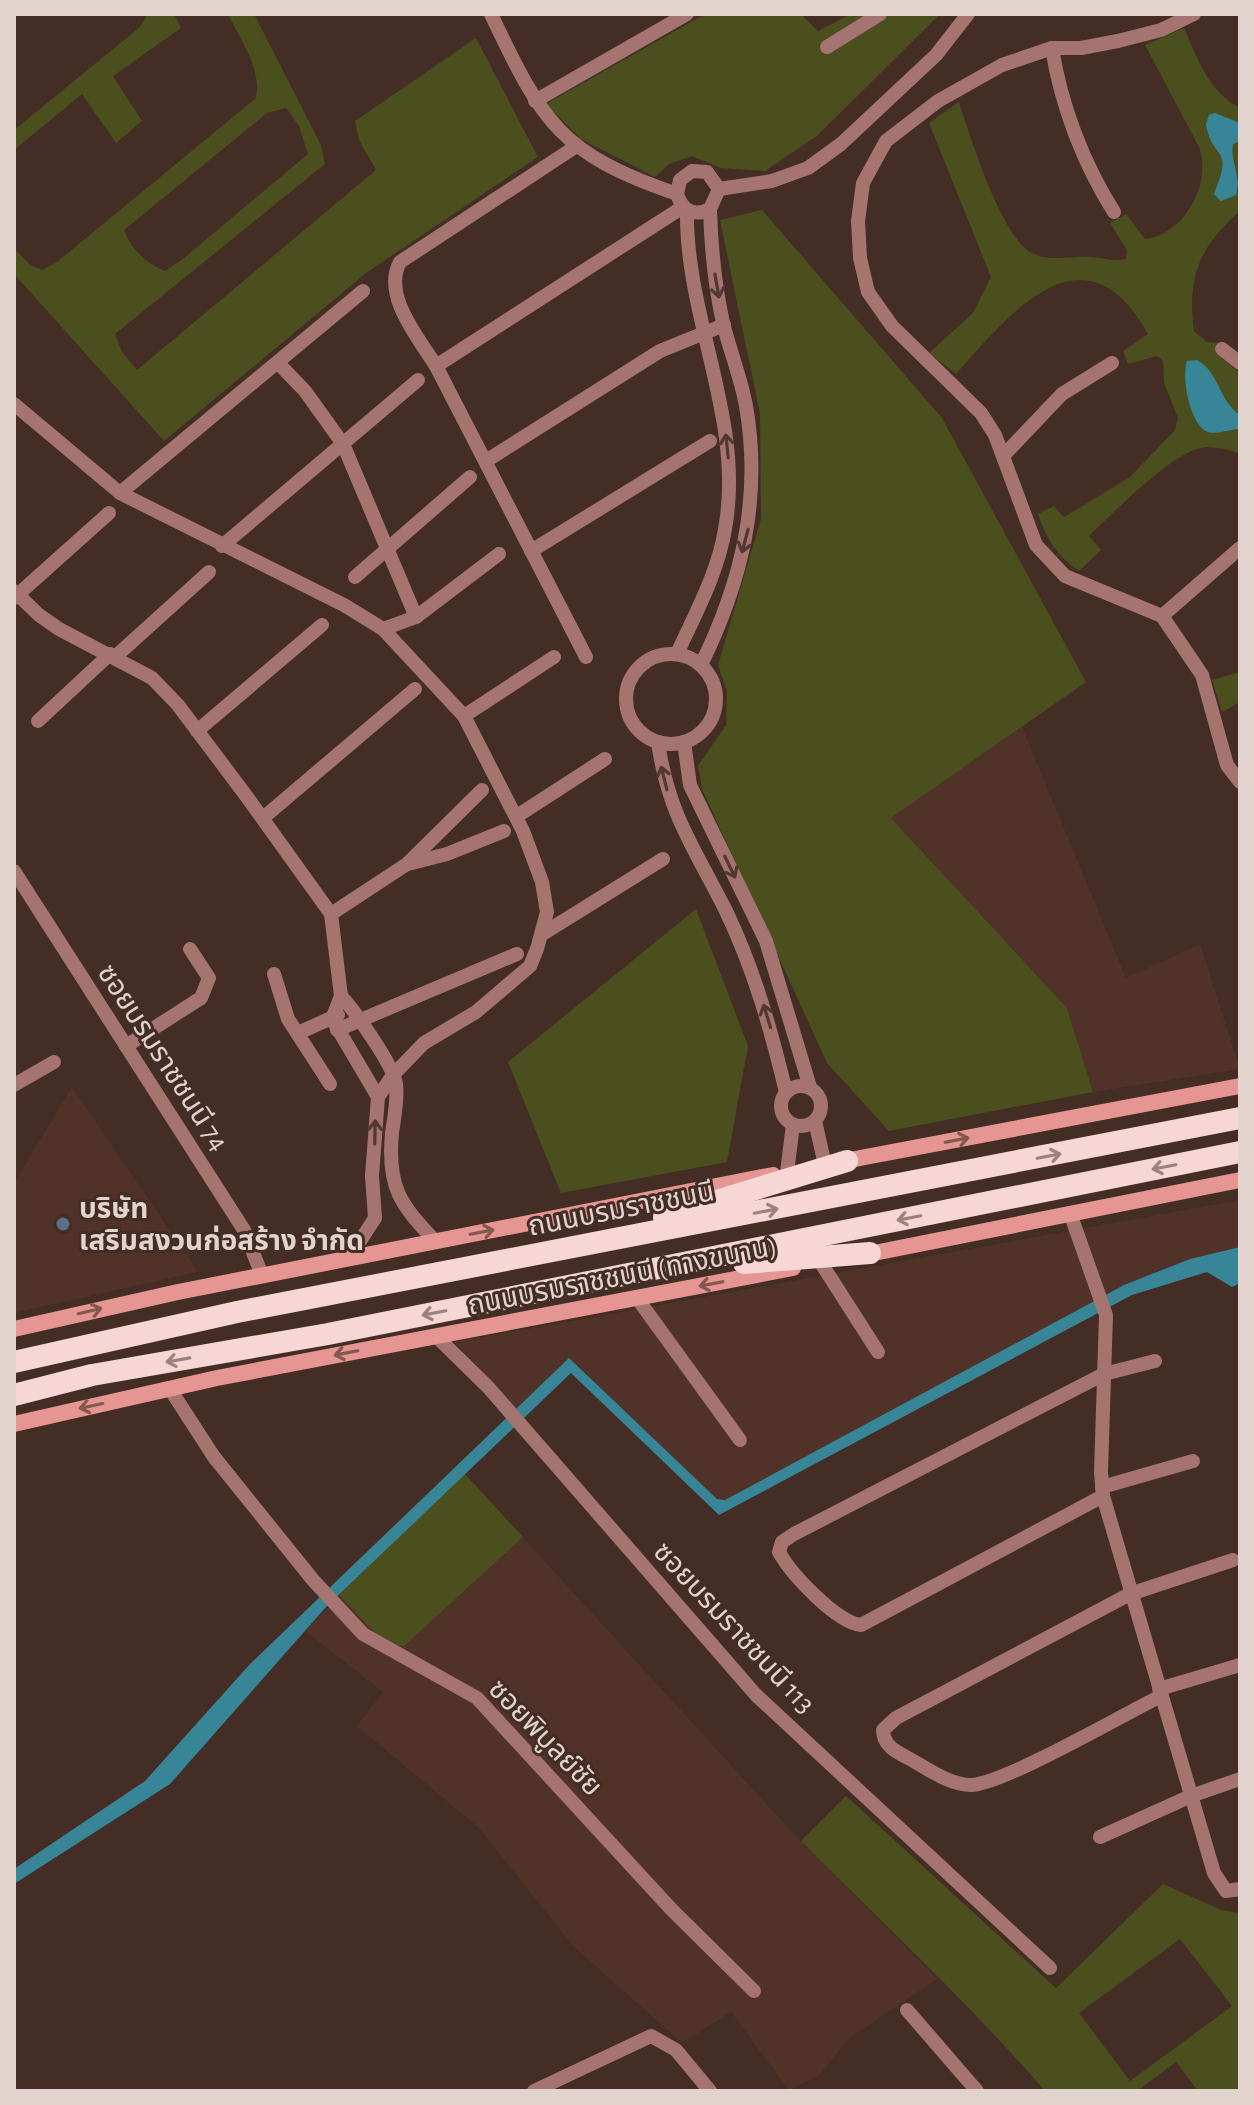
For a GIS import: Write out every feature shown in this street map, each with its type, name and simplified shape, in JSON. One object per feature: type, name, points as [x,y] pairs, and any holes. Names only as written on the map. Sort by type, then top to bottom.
[{"type":"highway","name":"ถนนบรมราชชนนี","points":[[14,1362],[237,1312],[1240,1118]]},
{"type":"highway","points":[[14,1395],[92,1375],[328,1334],[1240,1152]]},
{"type":"highway","points":[[552,1251],[836,1163]]},
{"type":"highway","points":[[606,1278],[870,1253]]},
{"type":"main road","points":[[14,1329],[262,1275],[1240,1086]]},
{"type":"main road","name":"ถนนบรมราชชนนี (ทางขนาน)","points":[[14,1424],[170,1389],[1240,1180]]},
{"type":"street","points":[[491,14],[535,101],[552,126],[575,147],[699,213],[710,209]]},
{"type":"street","points":[[535,101],[687,14]]},
{"type":"street","points":[[827,47],[880,14]]},
{"type":"street","points":[[719,189],[772,181],[808,168],[841,144],[936,55],[968,14]]},
{"type":"street","points":[[1194,14],[1161,30],[1118,41],[1081,48],[1052,48],[1002,65],[938,101],[886,141],[863,183],[858,221],[860,258],[868,292],[892,326],[981,413],[1003,456],[1036,545],[1065,576],[1162,616],[1202,675],[1227,765],[1240,782]]},
{"type":"street","points":[[1052,48],[1057,79],[1081,148],[1114,212]]},
{"type":"street","points":[[575,147],[400,262],[394,274],[394,291],[486,461],[586,657]]},
{"type":"street","points":[[677,654],[703,598],[725,530],[730,479],[721,403],[702,333],[689,258],[680,180],[692,171],[707,172],[719,189]]},
{"type":"street","points":[[701,665],[737,571],[748,530],[754,487],[746,405],[724,325],[715,277],[710,209],[719,189]]},
{"type":"street","points":[[436,366],[682,204]]},
{"type":"street","points":[[120,493],[363,291]]},
{"type":"street","points":[[486,461],[660,351],[724,325]]},
{"type":"street","points":[[708,348],[729,343]]},
{"type":"street","points":[[278,363],[305,391],[343,444],[389,546],[416,617]]},
{"type":"street","points":[[1003,456],[1062,394],[1112,363]]},
{"type":"street","points":[[222,546],[418,380]]},
{"type":"street","points":[[14,404],[120,493],[269,567],[383,629],[464,716],[517,816],[542,882],[547,912],[544,933],[530,966],[476,1012],[424,1043],[393,1075],[378,1097],[372,1176],[375,1218],[349,1258]]},
{"type":"street","points":[[531,551],[710,441]]},
{"type":"street","points":[[355,577],[470,477]]},
{"type":"street","points":[[109,513],[15,595],[59,629],[152,678],[263,818],[331,914],[350,1008],[393,1075],[392,1173],[402,1206],[435,1241]]},
{"type":"street","points":[[1162,616],[1240,548]]},
{"type":"street","points":[[383,629],[416,617],[499,554]]},
{"type":"street","points":[[38,721],[209,572]]},
{"type":"street","points":[[197,731],[322,625]]},
{"type":"street","points":[[677,654],[701,665],[713,680],[717,699],[712,718],[701,733],[684,742],[658,742],[641,733],[630,717],[626,699],[630,680],[641,665],[658,656],[677,654]]},
{"type":"street","points":[[464,716],[554,657]]},
{"type":"street","points":[[263,818],[415,689]]},
{"type":"street","points":[[658,742],[662,774],[675,815],[744,951],[768,1016],[786,1092],[781,1106],[787,1120],[793,1125],[809,1125],[820,1114],[821,1099],[810,1087],[766,941],[690,785],[684,742]]},
{"type":"street","points":[[517,816],[605,759]]},
{"type":"street","points":[[331,914],[407,864],[482,790]]},
{"type":"street","points":[[407,864],[447,854],[504,831]]},
{"type":"street","points":[[544,933],[663,859]]},
{"type":"street","name":"ซอยบรมราชชนนี 74","points":[[14,871],[244,1230],[262,1275]]},
{"type":"street","points":[[126,1046],[201,998],[209,978],[190,949]]},
{"type":"street","points":[[298,1033],[334,1024],[350,1008],[517,954]]},
{"type":"street","points":[[274,974],[281,1005],[330,1084]]},
{"type":"street","points":[[334,1024],[350,1008]]},
{"type":"street","points":[[334,1024],[378,1097]]},
{"type":"street","points":[[14,1085],[54,1062]]},
{"type":"street","points":[[786,1092],[794,1087],[810,1087]]},
{"type":"street","points":[[815,1121],[836,1163]]},
{"type":"street","points":[[787,1172],[793,1125]]},
{"type":"street","points":[[372,1176],[392,1173]]},
{"type":"street","points":[[1070,1213],[1106,1315],[1108,1339],[1104,1374],[1103,1492],[1130,1594],[1214,1873],[1233,1890]]},
{"type":"street","points":[[821,1263],[878,1352]]},
{"type":"street","points":[[637,1298],[740,1440]]},
{"type":"street","name":"ซอยบรมราชชนนี 113","points":[[437,1337],[462,1359],[523,1427],[756,1695],[1050,1968]]},
{"type":"street","points":[[1155,1361],[1104,1374],[794,1534],[782,1542],[779,1552],[786,1565],[833,1611],[848,1623],[861,1625],[1103,1492],[1193,1461]]},
{"type":"street","name":"ซอยพิบูลย์ชัย","points":[[170,1389],[214,1457],[341,1611],[376,1645],[477,1698],[672,1910],[754,1991]]},
{"type":"street","points":[[1233,1560],[1130,1594],[896,1718],[883,1730],[883,1738],[891,1749],[950,1781],[971,1785],[1006,1774],[1162,1698],[1240,1665]]},
{"type":"street","points":[[1100,1837],[1191,1796],[1240,1779]]},
{"type":"street","points":[[907,2010],[977,2091]]},
{"type":"street","points":[[534,2091],[651,2036],[676,2050],[710,2091]]},
{"type":"shaded area","points":[[1022,727],[1126,978],[1200,944],[1240,1069],[1093,1092],[1067,1008],[891,818]]},
{"type":"shaded area","points":[[72,1087],[198,1272],[14,1313],[14,1183]]},
{"type":"shaded area","points":[[1240,1200],[1240,1247],[1190,1259],[1124,1285],[725,1500],[717,1499],[569,1358],[515,1409],[455,1342]]},
{"type":"shaded area","points":[[464,1473],[793,1833],[937,1979],[847,2040],[819,2076],[789,2090],[731,2012],[682,2043],[573,1946],[479,1828],[357,1726],[383,1692],[305,1631]]},
{"type":"green space","points":[[148,14],[174,14],[181,28],[113,76],[142,121],[116,143],[82,94],[14,150],[14,130],[140,27]]},
{"type":"green space","points":[[228,14],[254,14],[321,145],[325,164],[115,334],[122,352],[137,370],[376,170],[359,140],[355,121],[476,38],[538,157],[366,273],[164,441],[14,274],[14,248],[30,265],[42,270],[57,262],[256,98],[253,65]],"holes":[[[286,108],[299,126],[308,154],[184,258],[165,271],[145,260],[135,250],[124,230],[267,113]]]},
{"type":"green space","points":[[705,14],[801,14],[818,31],[851,14],[940,14],[817,136],[765,171],[721,168],[692,156],[669,164],[655,177],[581,139],[546,104]]},
{"type":"green space","points":[[1184,28],[1212,83],[1240,108],[1240,211],[1215,237],[1199,264],[1192,295],[1192,312],[1194,331],[1207,342],[1220,343],[1216,353],[1240,373],[1240,454],[1219,448],[1202,448],[1171,463],[1089,536],[1101,550],[1079,571],[1054,547],[1038,514],[1054,506],[1064,517],[1130,477],[1175,430],[1178,418],[1164,383],[1163,361],[1157,356],[1128,364],[1123,351],[1148,334],[1124,300],[1099,283],[1074,280],[1049,288],[1024,304],[956,374],[929,353],[973,313],[991,277],[929,123],[959,102],[997,205],[1019,241],[1030,252],[1052,258],[1126,259],[1127,250],[1110,223],[1126,214],[1145,239],[1159,235],[1172,228],[1192,205],[1202,176],[1199,147],[1145,45]]},
{"type":"green space","points":[[762,210],[942,418],[1086,682],[891,818],[1067,1008],[1093,1092],[889,1131],[827,1063],[702,789],[698,766],[726,725],[727,692],[718,665],[761,519],[760,414],[720,220]]},
{"type":"green space","points":[[1240,672],[1240,702],[1222,712],[1212,680]]},
{"type":"green space","points":[[696,909],[748,1046],[727,1162],[561,1193],[508,1062]]},
{"type":"green space","points":[[464,1473],[523,1537],[403,1647],[380,1638],[339,1595]]},
{"type":"green space","points":[[846,1796],[1056,1988],[1163,1884],[1221,1910],[1240,1913],[1240,2091],[1198,2091],[1176,2062],[1137,2091],[1045,2091],[956,1995],[801,1841]],"holes":[[[1180,1939],[1232,2006],[1130,2081],[1079,2013]]]},
{"type":"water","points":[[1215,113],[1240,123],[1240,141],[1233,144],[1238,182],[1236,195],[1221,201],[1214,194],[1222,160],[1206,124],[1209,115]]},
{"type":"water","points":[[1197,360],[1205,365],[1227,402],[1240,415],[1240,429],[1212,433],[1196,421],[1188,400],[1185,368],[1187,361]]},
{"type":"water","points":[[1240,1247],[1240,1283],[1232,1287],[1207,1272],[1132,1295],[719,1515],[571,1373],[326,1607],[170,1784],[14,1884],[14,1869],[145,1781],[250,1664],[569,1358],[717,1499],[725,1500],[1124,1285],[1190,1259]]},
{"type":"place","name":"บริษัท เสริมสงวนก่อสร้าง จำกัด","points":[[63,1224]]}]
